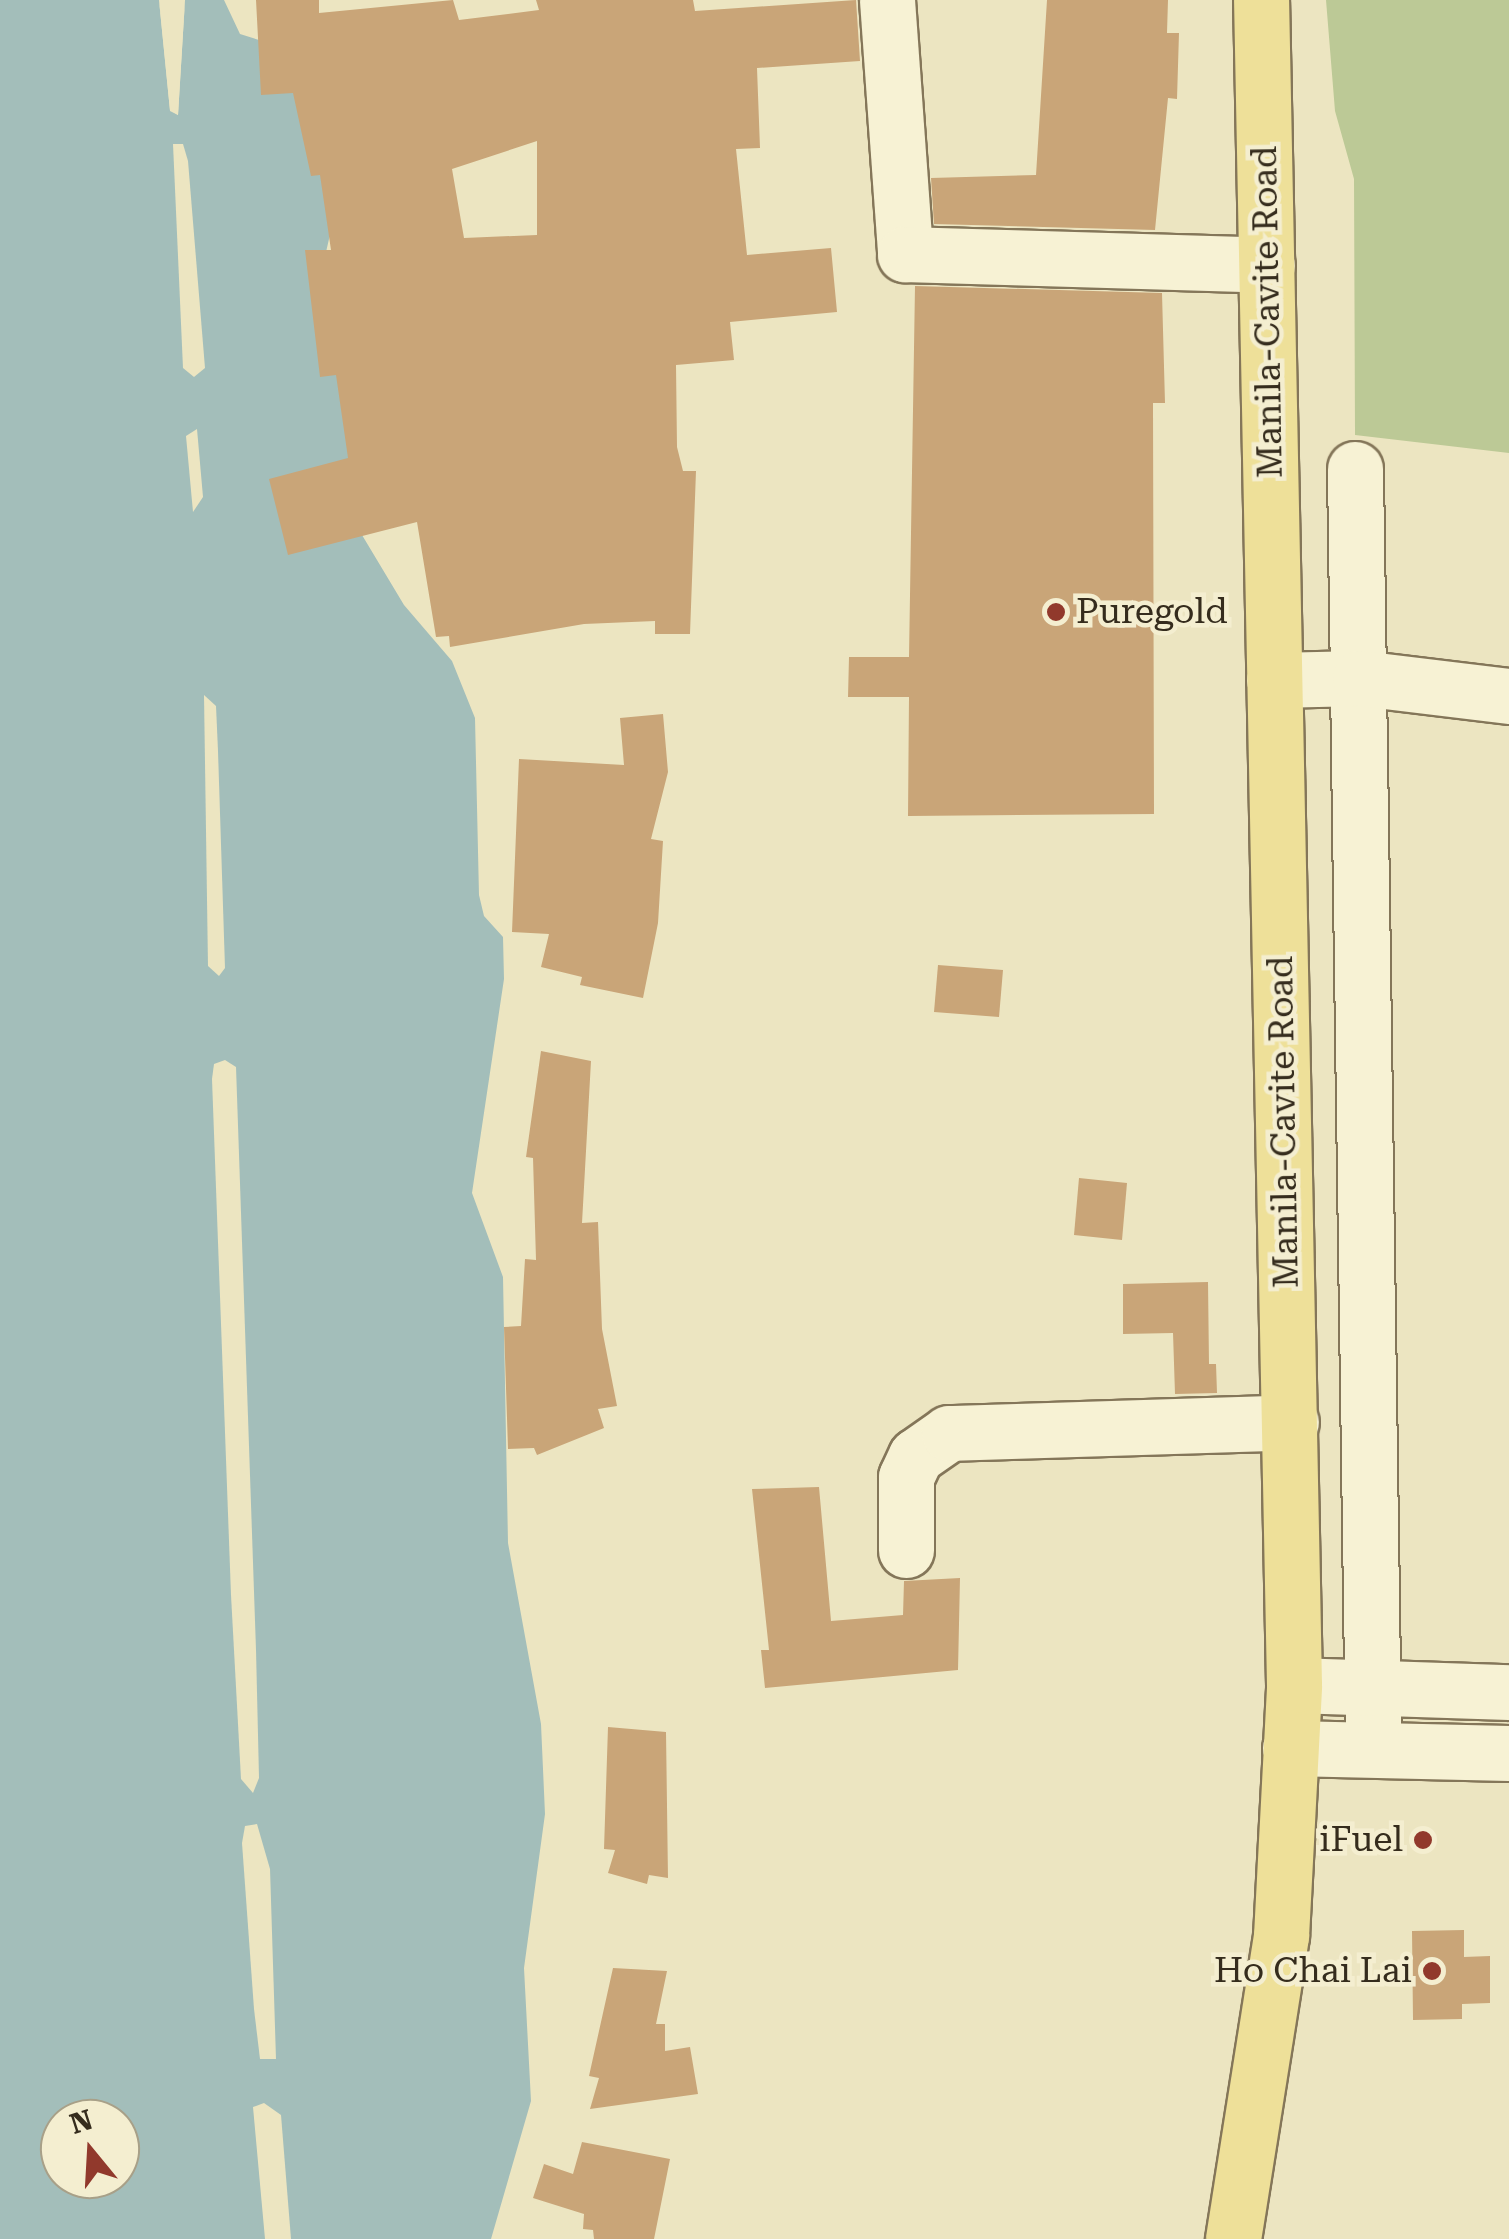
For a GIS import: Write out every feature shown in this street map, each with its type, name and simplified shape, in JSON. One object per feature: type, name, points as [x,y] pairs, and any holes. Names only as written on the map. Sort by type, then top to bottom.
[{"type":"main road","name":"Manila-Cavite Road","points":[[1233,2239],[1281,1936],[1294,1685],[1261,0]]},
{"type":"street","points":[[887,0],[905,254],[1267,265]]},
{"type":"street","points":[[1356,469],[1373,1749]]},
{"type":"street","points":[[1274,680],[1360,678],[1509,696]]},
{"type":"street","points":[[906,1550],[906,1477],[916,1456],[949,1433],[1291,1422]]},
{"type":"street","points":[[1294,1685],[1509,1692]]},
{"type":"street","points":[[1290,1748],[1509,1752]]},
{"type":"green space","points":[[1326,0],[1509,0],[1509,453],[1355,435],[1354,179],[1335,111]]},
{"type":"water","points":[[0,0],[159,0],[170,110],[178,115],[185,0],[224,0],[240,34],[259,40],[301,87],[337,204],[321,274],[360,353],[347,510],[404,605],[452,661],[475,718],[479,895],[484,916],[503,937],[504,979],[472,1193],[503,1277],[508,1543],[541,1724],[545,1814],[524,1968],[531,2101],[491,2239],[0,2239]]},
{"type":"pier","points":[[159,0],[175,108],[185,0],[178,115],[170,111]]},
{"type":"pier","points":[[173,144],[183,144],[188,161],[205,368],[194,377],[183,368]]},
{"type":"pier","points":[[197,429],[203,497],[193,512],[186,436]]},
{"type":"pier","points":[[204,695],[216,706],[225,968],[219,976],[208,966]]},
{"type":"pier","points":[[225,1060],[236,1067],[259,1778],[253,1793],[241,1779],[231,1595],[212,1079],[214,1064]]},
{"type":"pier","points":[[257,1824],[270,1869],[276,2059],[260,2059],[254,2009],[242,1843],[245,1826]]},
{"type":"pier","points":[[264,2103],[281,2115],[291,2239],[265,2239],[253,2107]]},
{"type":"building","points":[[256,0],[319,0],[319,13],[453,0],[459,20],[539,10],[536,0],[693,0],[695,11],[856,0],[860,61],[757,68],[760,148],[736,149],[747,255],[831,248],[837,312],[730,322],[734,360],[676,365],[677,447],[683,471],[696,471],[690,634],[655,634],[655,621],[584,624],[450,647],[449,636],[436,637],[417,522],[288,555],[269,479],[348,458],[336,375],[320,377],[305,250],[331,250],[320,175],[311,176],[293,93],[261,95]],"holes":[[[537,141],[537,235],[464,238],[452,169]]]},
{"type":"building","points":[[1047,0],[1168,0],[1167,33],[1179,33],[1177,99],[1168,98],[1155,230],[934,224],[931,178],[1036,175]]},
{"type":"building","points":[[915,286],[1162,293],[1165,403],[1153,403],[1154,814],[908,816],[909,697],[848,697],[849,657],[909,657]]},
{"type":"building","points":[[663,714],[668,772],[651,839],[663,841],[658,923],[643,998],[580,985],[582,977],[541,967],[549,934],[512,932],[519,759],[624,765],[620,718]]},
{"type":"building","points":[[938,965],[1003,970],[999,1017],[934,1012]]},
{"type":"building","points":[[541,1051],[591,1061],[582,1223],[598,1222],[602,1329],[617,1406],[598,1409],[604,1428],[537,1455],[534,1448],[508,1449],[504,1327],[521,1326],[525,1259],[536,1260],[533,1158],[526,1157]]},
{"type":"building","points":[[1079,1178],[1127,1183],[1122,1240],[1074,1235]]},
{"type":"building","points":[[1208,1282],[1209,1364],[1216,1364],[1217,1393],[1175,1394],[1173,1333],[1123,1334],[1123,1284]]},
{"type":"building","points":[[819,1487],[831,1621],[903,1615],[904,1581],[960,1578],[958,1670],[765,1688],[761,1650],[769,1650],[752,1489]]},
{"type":"building","points":[[608,1727],[666,1732],[668,1878],[649,1875],[647,1884],[608,1873],[615,1850],[604,1849]]},
{"type":"building","points":[[1464,1930],[1464,1957],[1490,1956],[1490,2003],[1462,2004],[1462,2019],[1413,2020],[1412,1931]]},
{"type":"building","points":[[613,1968],[667,1971],[656,2024],[665,2024],[665,2051],[690,2047],[698,2094],[590,2109],[599,2078],[589,2076]]},
{"type":"building","points":[[582,2142],[670,2159],[654,2239],[594,2239],[593,2230],[583,2229],[584,2214],[533,2198],[544,2164],[573,2174]]},
{"type":"place","name":"Puregold","points":[[1056,612]]},
{"type":"place","name":"iFuel","points":[[1423,1840]]},
{"type":"place","name":"Ho Chai Lai","points":[[1432,1971]]}]
